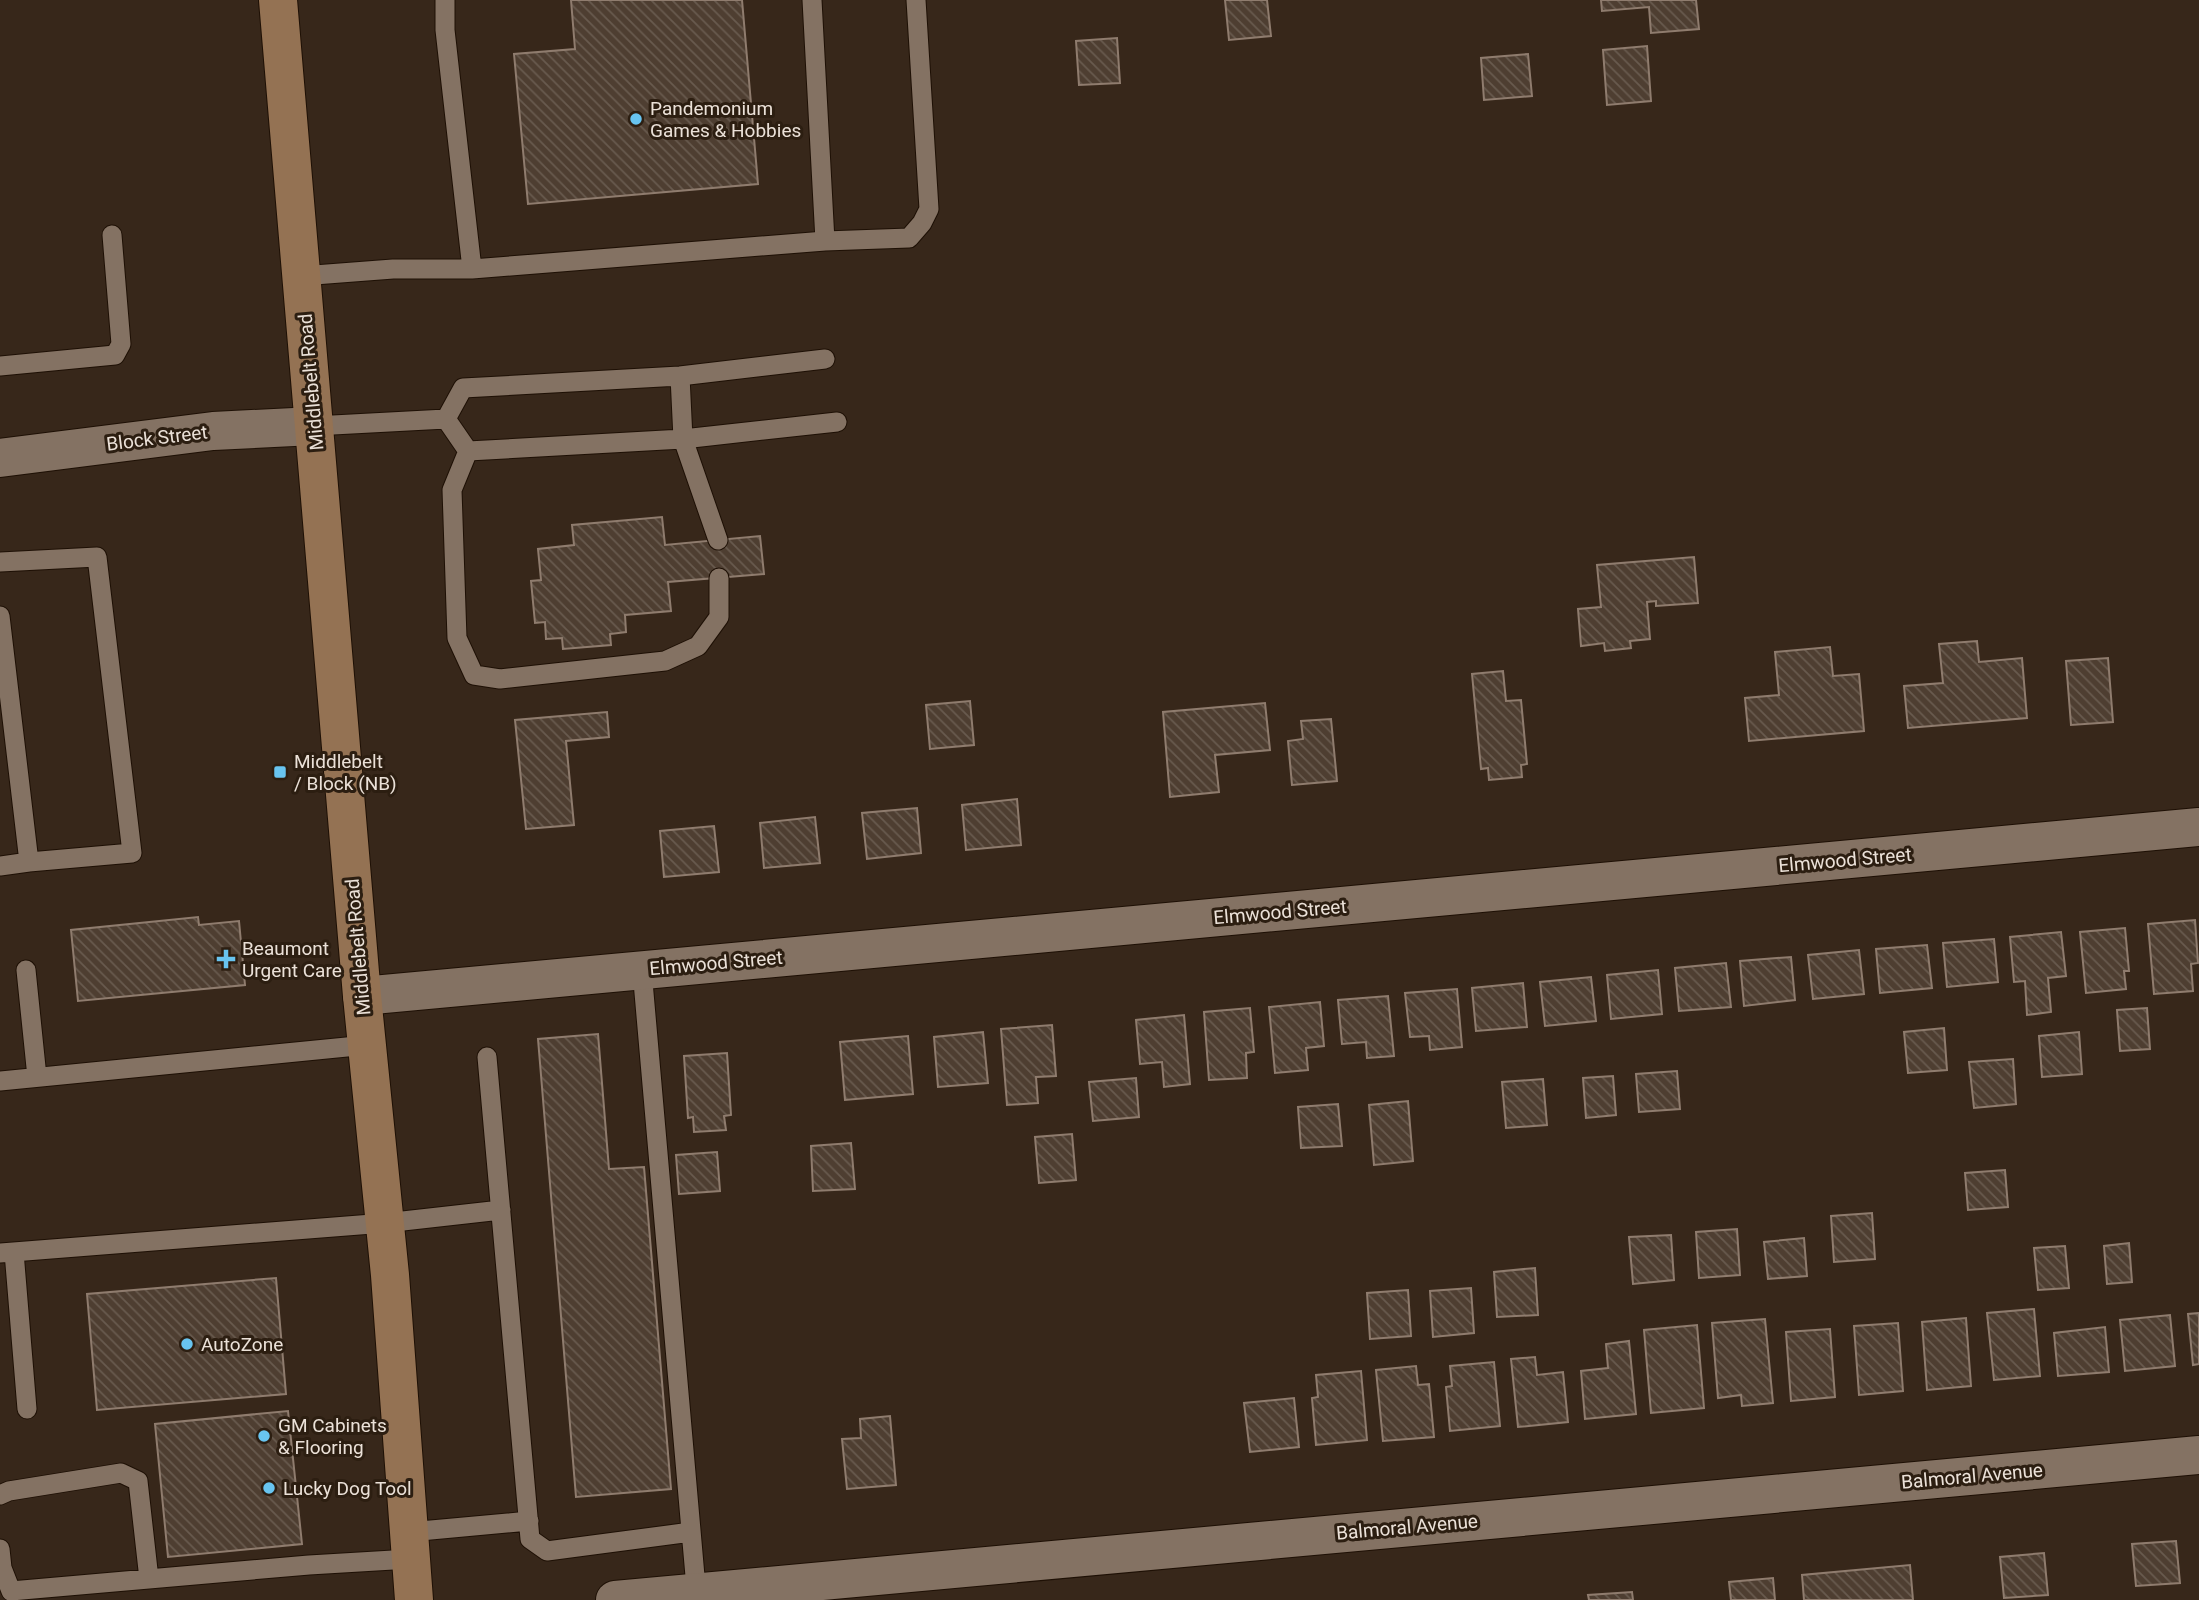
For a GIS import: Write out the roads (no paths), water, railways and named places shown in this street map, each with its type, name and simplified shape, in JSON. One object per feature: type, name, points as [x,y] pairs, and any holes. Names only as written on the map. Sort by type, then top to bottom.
[{"type":"main road","name":"Middlebelt Road","points":[[278,0],[362,996],[385,1223],[414,1600]]},
{"type":"street","name":"Block Street","points":[[0,458],[213,431],[314,426]]},
{"type":"street","name":"Elmwood Street","points":[[362,996],[2199,827]]},
{"type":"street","name":"Balmoral Avenue","points":[[615,1600],[696,1596],[2199,1455]]},
{"type":"lane","points":[[445,0],[445,30],[472,269]]},
{"type":"lane","points":[[812,0],[825,241]]},
{"type":"lane","points":[[302,275],[472,269],[825,241],[909,237],[922,223],[929,209],[916,0]]},
{"type":"lane","points":[[0,366],[115,355],[121,344],[112,235]]},
{"type":"lane","points":[[446,419],[463,388],[680,376],[825,359]]},
{"type":"lane","points":[[680,376],[683,439],[718,540]]},
{"type":"lane","points":[[314,426],[446,419]]},
{"type":"lane","points":[[446,419],[468,451]]},
{"type":"lane","points":[[468,451],[683,439],[837,422]]},
{"type":"lane","points":[[468,451],[452,491],[457,638],[474,674],[500,679],[665,661],[698,646],[719,617],[719,578]]},
{"type":"lane","points":[[0,562],[97,557],[132,853],[0,866]]},
{"type":"lane","points":[[0,616],[29,862]]},
{"type":"lane","points":[[26,970],[37,1077]]},
{"type":"lane","points":[[642,970],[696,1596]]},
{"type":"lane","points":[[0,1081],[367,1045]]},
{"type":"lane","points":[[487,1057],[530,1539],[547,1551],[691,1532]]},
{"type":"lane","points":[[27,1409],[7,1252],[385,1223],[501,1210]]},
{"type":"lane","points":[[0,1495],[9,1491],[121,1473],[138,1481],[149,1579]]},
{"type":"lane","points":[[0,1549],[2,1568],[11,1591],[309,1565],[529,1521]]},
{"type":"place","name":"Pandemonium Games & Hobbies","points":[[636,119]]},
{"type":"place","name":"Middlebelt / Block (NB)","points":[[280,772]]},
{"type":"place","name":"Beaumont Urgent Care","points":[[226,959]]},
{"type":"place","name":"AutoZone","points":[[187,1344]]},
{"type":"place","name":"GM Cabinets & Flooring","points":[[264,1436]]},
{"type":"place","name":"Lucky Dog Tool","points":[[269,1488]]}]
